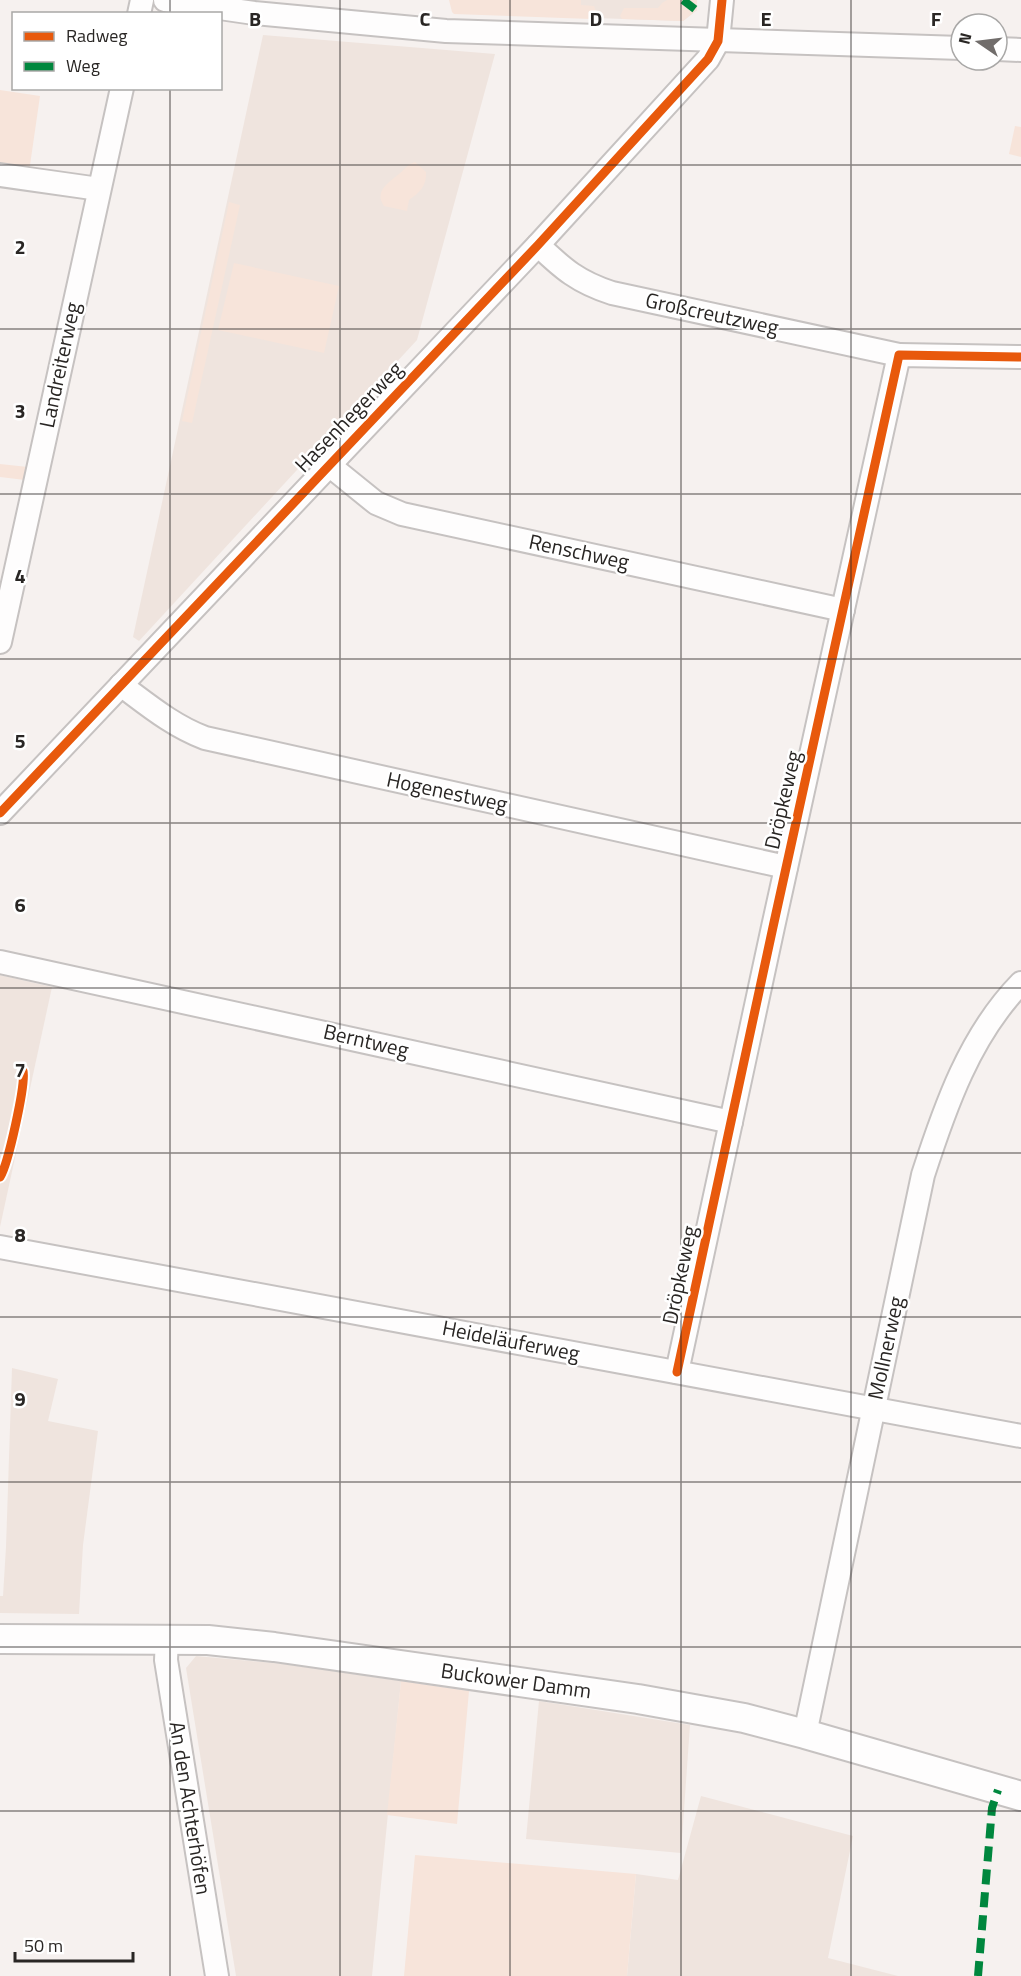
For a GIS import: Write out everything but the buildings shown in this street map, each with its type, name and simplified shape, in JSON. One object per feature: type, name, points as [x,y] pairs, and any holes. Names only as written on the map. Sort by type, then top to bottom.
[{"type":"main road","name":"Buckower Damm","points":[[0,1639],[208,1640],[274,1647],[617,1695],[744,1718],[1021,1796]]},
{"type":"street","points":[[165,0],[258,13],[446,31],[949,48]]},
{"type":"street","points":[[718,41],[722,0]]},
{"type":"street","name":"Hasenhegerweg","points":[[3,803],[121,685],[538,245],[708,59],[718,41]]},
{"type":"street","name":"Landreiterweg","points":[[0,642],[122,90]]},
{"type":"street","points":[[0,175],[99,189]]},
{"type":"street","name":"Großcreutzweg","points":[[538,245],[574,277],[612,293],[899,355]]},
{"type":"street","points":[[899,355],[1021,357]]},
{"type":"street","name":"Dröpkeweg","points":[[677,1372],[899,355]]},
{"type":"street","name":"Renschweg","points":[[329,465],[376,502],[402,514],[843,610]]},
{"type":"street","name":"Hogenestweg","points":[[121,685],[169,721],[205,738],[786,867]]},
{"type":"street","name":"Berntweg","points":[[0,962],[731,1122]]},
{"type":"street","name":"Mollnerweg","points":[[805,1734],[923,1175],[941,1120],[972,1051],[987,1026],[1021,983]]},
{"type":"street","name":"Heideläuferweg","points":[[0,1247],[1021,1436]]},
{"type":"street","name":"An den Achterhöfen","points":[[167,1639],[166,1660],[217,1976]]},
{"type":"shaded area","points":[[449,0],[581,0],[581,5],[594,6],[597,14],[591,19],[454,14]]},
{"type":"shaded area","points":[[475,0],[697,0],[697,10],[683,21],[475,14]]},
{"type":"shaded area","points":[[667,0],[697,0],[697,10],[683,21],[622,19],[620,16],[624,8],[658,8]]},
{"type":"shaded area","points":[[263,35],[495,54],[417,340],[139,641],[133,637]]},
{"type":"shaded area","points":[[0,90],[40,96],[29,172],[0,168]]},
{"type":"shaded area","points":[[1015,126],[1021,127],[1021,157],[1009,154]]},
{"type":"shaded area","points":[[415,162],[426,172],[426,177],[422,189],[409,200],[407,211],[384,206],[381,201],[381,192],[408,165]]},
{"type":"shaded area","points":[[229,202],[240,205],[192,423],[182,421]]},
{"type":"shaded area","points":[[234,263],[339,286],[324,353],[218,330]]},
{"type":"shaded area","points":[[0,464],[28,467],[25,480],[0,477]]},
{"type":"shaded area","points":[[0,975],[52,987],[0,1227]]},
{"type":"shaded area","points":[[12,1368],[58,1379],[48,1421],[98,1431],[83,1545],[79,1614],[0,1613],[6,1547]]},
{"type":"shaded area","points":[[196,1656],[284,1664],[401,1681],[372,1976],[236,1976],[186,1668]]},
{"type":"shaded area","points":[[401,1681],[469,1691],[457,1824],[387,1815]]},
{"type":"shaded area","points":[[539,1701],[690,1725],[681,1853],[526,1839]]},
{"type":"shaded area","points":[[701,1796],[853,1836],[828,1958],[898,1976],[627,1976],[636,1874],[678,1880]]},
{"type":"shaded area","points":[[415,1855],[636,1874],[627,1976],[404,1976]]},
{"type":"marked path","points":[[683,0],[701,14]]},
{"type":"marked path","points":[[978,1976],[992,1808],[998,1790]]},
{"type":"cycle path","points":[[0,813],[538,245],[708,59],[718,41],[722,0]]},
{"type":"cycle path","points":[[677,1372],[899,355],[1021,357]]},
{"type":"cycle path","points":[[0,1177],[16,1124],[23,1071]]}]
